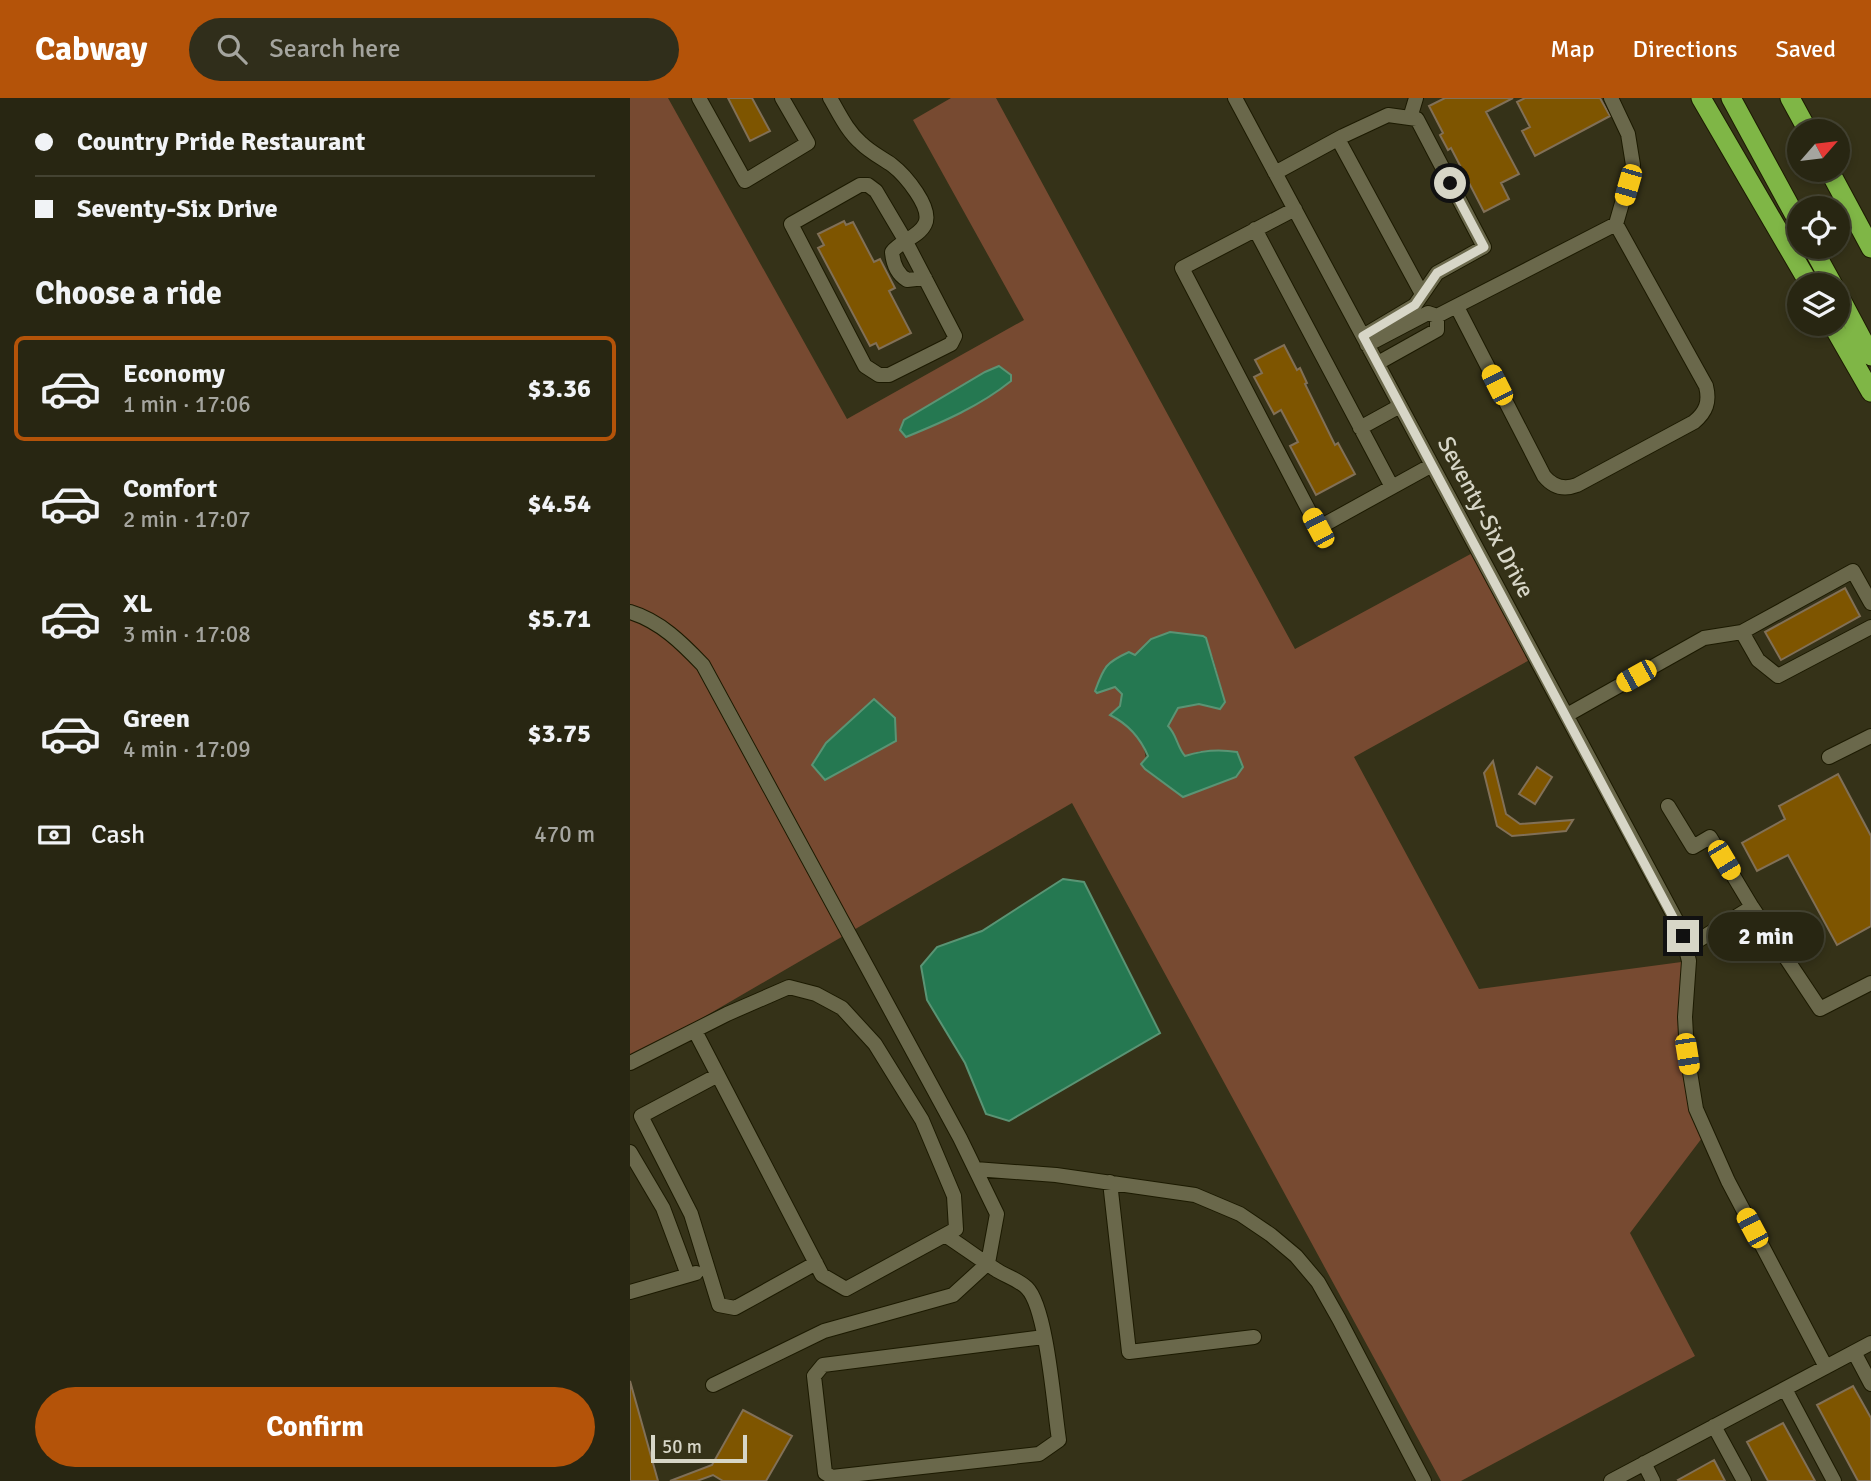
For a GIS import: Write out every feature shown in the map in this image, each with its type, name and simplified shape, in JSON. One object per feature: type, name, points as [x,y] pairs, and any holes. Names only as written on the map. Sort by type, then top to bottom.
[{"type":"highway","points":[[1701,98],[1803,273]]},
{"type":"highway","points":[[1731,98],[1787,201]]},
{"type":"highway","points":[[1790,98],[1801,119]]},
{"type":"highway","points":[[1835,182],[1871,248]]},
{"type":"highway","points":[[1850,317],[1871,356]]},
{"type":"highway","points":[[1839,336],[1871,392]]},
{"type":"street","points":[[699,98],[745,181],[808,143],[782,98]]},
{"type":"street","points":[[830,98],[846,126],[860,142],[894,167],[912,187],[923,205],[927,217],[924,227],[892,252],[893,262],[900,276],[907,280],[925,278]]},
{"type":"street","name":"Seventy-Six Drive","points":[[1235,98],[1681,929],[1688,955]]},
{"type":"street","points":[[1410,118],[1416,98]]},
{"type":"street","points":[[1457,307],[1544,476],[1557,486],[1577,485],[1694,422],[1704,412],[1708,399],[1706,386],[1616,224],[1633,165],[1628,134],[1611,98]]},
{"type":"street","points":[[1275,173],[1388,115],[1417,119],[1484,247],[1437,273],[1415,305],[1365,340]]},
{"type":"street","points":[[1338,139],[1422,294]]},
{"type":"street","points":[[860,185],[868,185],[876,191],[925,278],[955,336],[951,344],[890,375],[879,375],[865,366],[791,224],[860,185]]},
{"type":"street","points":[[1295,209],[1182,268],[1318,528],[1432,465]]},
{"type":"street","points":[[1365,340],[1429,313],[1437,316],[1457,307],[1616,224]]},
{"type":"street","points":[[1255,229],[1392,487]]},
{"type":"street","points":[[1378,363],[1437,330],[1437,316]]},
{"type":"street","points":[[1360,428],[1400,406]]},
{"type":"street","points":[[1567,715],[1704,638],[1742,632],[1853,571],[1871,603]]},
{"type":"street","points":[[630,612],[657,624],[680,641],[703,665],[997,1214],[988,1263],[953,1295],[824,1331],[713,1385]]},
{"type":"street","points":[[1742,632],[1758,660],[1777,676],[1871,627]]},
{"type":"street","points":[[1829,757],[1871,736]]},
{"type":"street","points":[[1668,806],[1693,847],[1710,837],[1819,1009],[1871,983]]},
{"type":"street","points":[[1752,907],[1688,955],[1685,1017],[1687,1054],[1696,1109],[1728,1181],[1826,1367]]},
{"type":"street","points":[[632,1061],[695,1031],[789,987],[816,994],[842,1008],[875,1044],[922,1120],[954,1196],[956,1230],[846,1289],[822,1275],[695,1031]]},
{"type":"street","points":[[718,1075],[635,1120],[691,1213],[719,1305],[735,1308],[816,1264]]},
{"type":"street","points":[[630,1152],[663,1208],[688,1275]]},
{"type":"street","points":[[975,1169],[1110,1182],[1195,1195],[1240,1214],[1271,1235],[1296,1256],[1318,1282],[1424,1481]]},
{"type":"street","points":[[1110,1182],[1129,1352],[1254,1337]]},
{"type":"street","points":[[945,1235],[1028,1289],[1036,1299],[1041,1313],[1059,1440],[1039,1454],[832,1478],[825,1473],[814,1376],[823,1365],[1044,1337]]},
{"type":"street","points":[[630,1292],[708,1270]]},
{"type":"street","points":[[1611,1481],[1871,1343]]},
{"type":"street","points":[[1854,1352],[1871,1384]]},
{"type":"street","points":[[1784,1389],[1834,1481]]},
{"type":"street","points":[[1714,1426],[1744,1481]]},
{"type":"street","points":[[1644,1463],[1654,1481]]},
{"type":"shaded area","points":[[630,98],[668,98],[847,419],[1024,320],[913,120],[951,98],[996,98],[1295,649],[1478,550],[1535,657],[1354,757],[1479,989],[1689,961],[1685,1017],[1705,1134],[1630,1233],[1695,1356],[1461,1481],[1441,1481],[1072,803],[630,1060]],"holes":[[[1011,381],[964,412],[904,420],[934,404]],[[1170,632],[1203,636],[1213,658],[1225,702],[1220,708],[1199,704],[1178,708],[1168,726],[1185,756],[1201,751],[1235,777],[1183,797],[1145,769],[1145,752],[1138,737],[1110,715],[1120,706],[1122,694],[1115,687],[1096,691],[1104,668],[1135,655],[1151,639]]]},
{"type":"shaded area","points":[[999,366],[1011,375],[1011,381],[987,398],[906,437],[900,430],[904,420]]},
{"type":"shaded area","points":[[1170,632],[1206,638],[1225,702],[1220,709],[1199,704],[1178,708],[1168,726],[1180,749],[1185,756],[1211,751],[1237,752],[1243,767],[1236,777],[1183,797],[1145,769],[1141,764],[1148,756],[1141,743],[1128,727],[1110,715],[1120,706],[1122,694],[1115,687],[1097,693],[1095,691],[1103,671],[1115,659],[1129,652],[1135,655],[1151,639]]},
{"type":"shaded area","points":[[874,699],[895,718],[896,741],[825,780],[812,765],[826,743]]},
{"type":"shaded area","points":[[1063,879],[1084,882],[1160,1033],[1009,1121],[986,1114],[965,1063],[927,1000],[921,966],[937,947],[982,931]]},
{"type":"building","points":[[728,98],[752,98],[770,131],[750,141]]},
{"type":"building","points":[[1445,98],[1513,98],[1486,112],[1519,174],[1501,183],[1509,199],[1484,212],[1451,148],[1448,150],[1440,135],[1443,133],[1429,106]]},
{"type":"building","points":[[1525,98],[1600,98],[1610,116],[1535,156],[1522,131],[1530,127],[1517,102]]},
{"type":"building","points":[[844,221],[846,225],[853,222],[874,262],[880,259],[895,288],[889,291],[911,333],[879,349],[876,343],[870,346],[818,248],[824,245],[818,234]]},
{"type":"building","points":[[1284,345],[1297,370],[1300,368],[1335,445],[1338,443],[1355,474],[1316,495],[1290,446],[1298,442],[1281,410],[1274,414],[1254,377],[1262,373],[1255,360]]},
{"type":"building","points":[[1845,588],[1860,616],[1781,660],[1765,632]]},
{"type":"building","points":[[1493,761],[1506,814],[1520,824],[1573,820],[1566,831],[1512,836],[1497,826],[1484,773]]},
{"type":"building","points":[[1537,767],[1552,777],[1535,804],[1519,794]]},
{"type":"building","points":[[1838,774],[1871,836],[1871,926],[1837,945],[1788,855],[1757,871],[1742,843],[1785,819],[1779,806]]},
{"type":"building","points":[[630,1381],[658,1481],[630,1481]]},
{"type":"building","points":[[1853,1386],[1871,1418],[1871,1481],[1858,1481],[1817,1405]]},
{"type":"building","points":[[743,1410],[792,1436],[766,1481],[723,1481],[713,1475],[697,1481],[670,1481],[712,1465]]},
{"type":"building","points":[[1783,1423],[1815,1481],[1768,1481],[1747,1442]]},
{"type":"building","points":[[1714,1460],[1725,1481],[1678,1480]]},
{"type":"route","points":[[1450,183],[1484,247],[1437,273],[1415,305],[1363,336],[1683,936]]}]
